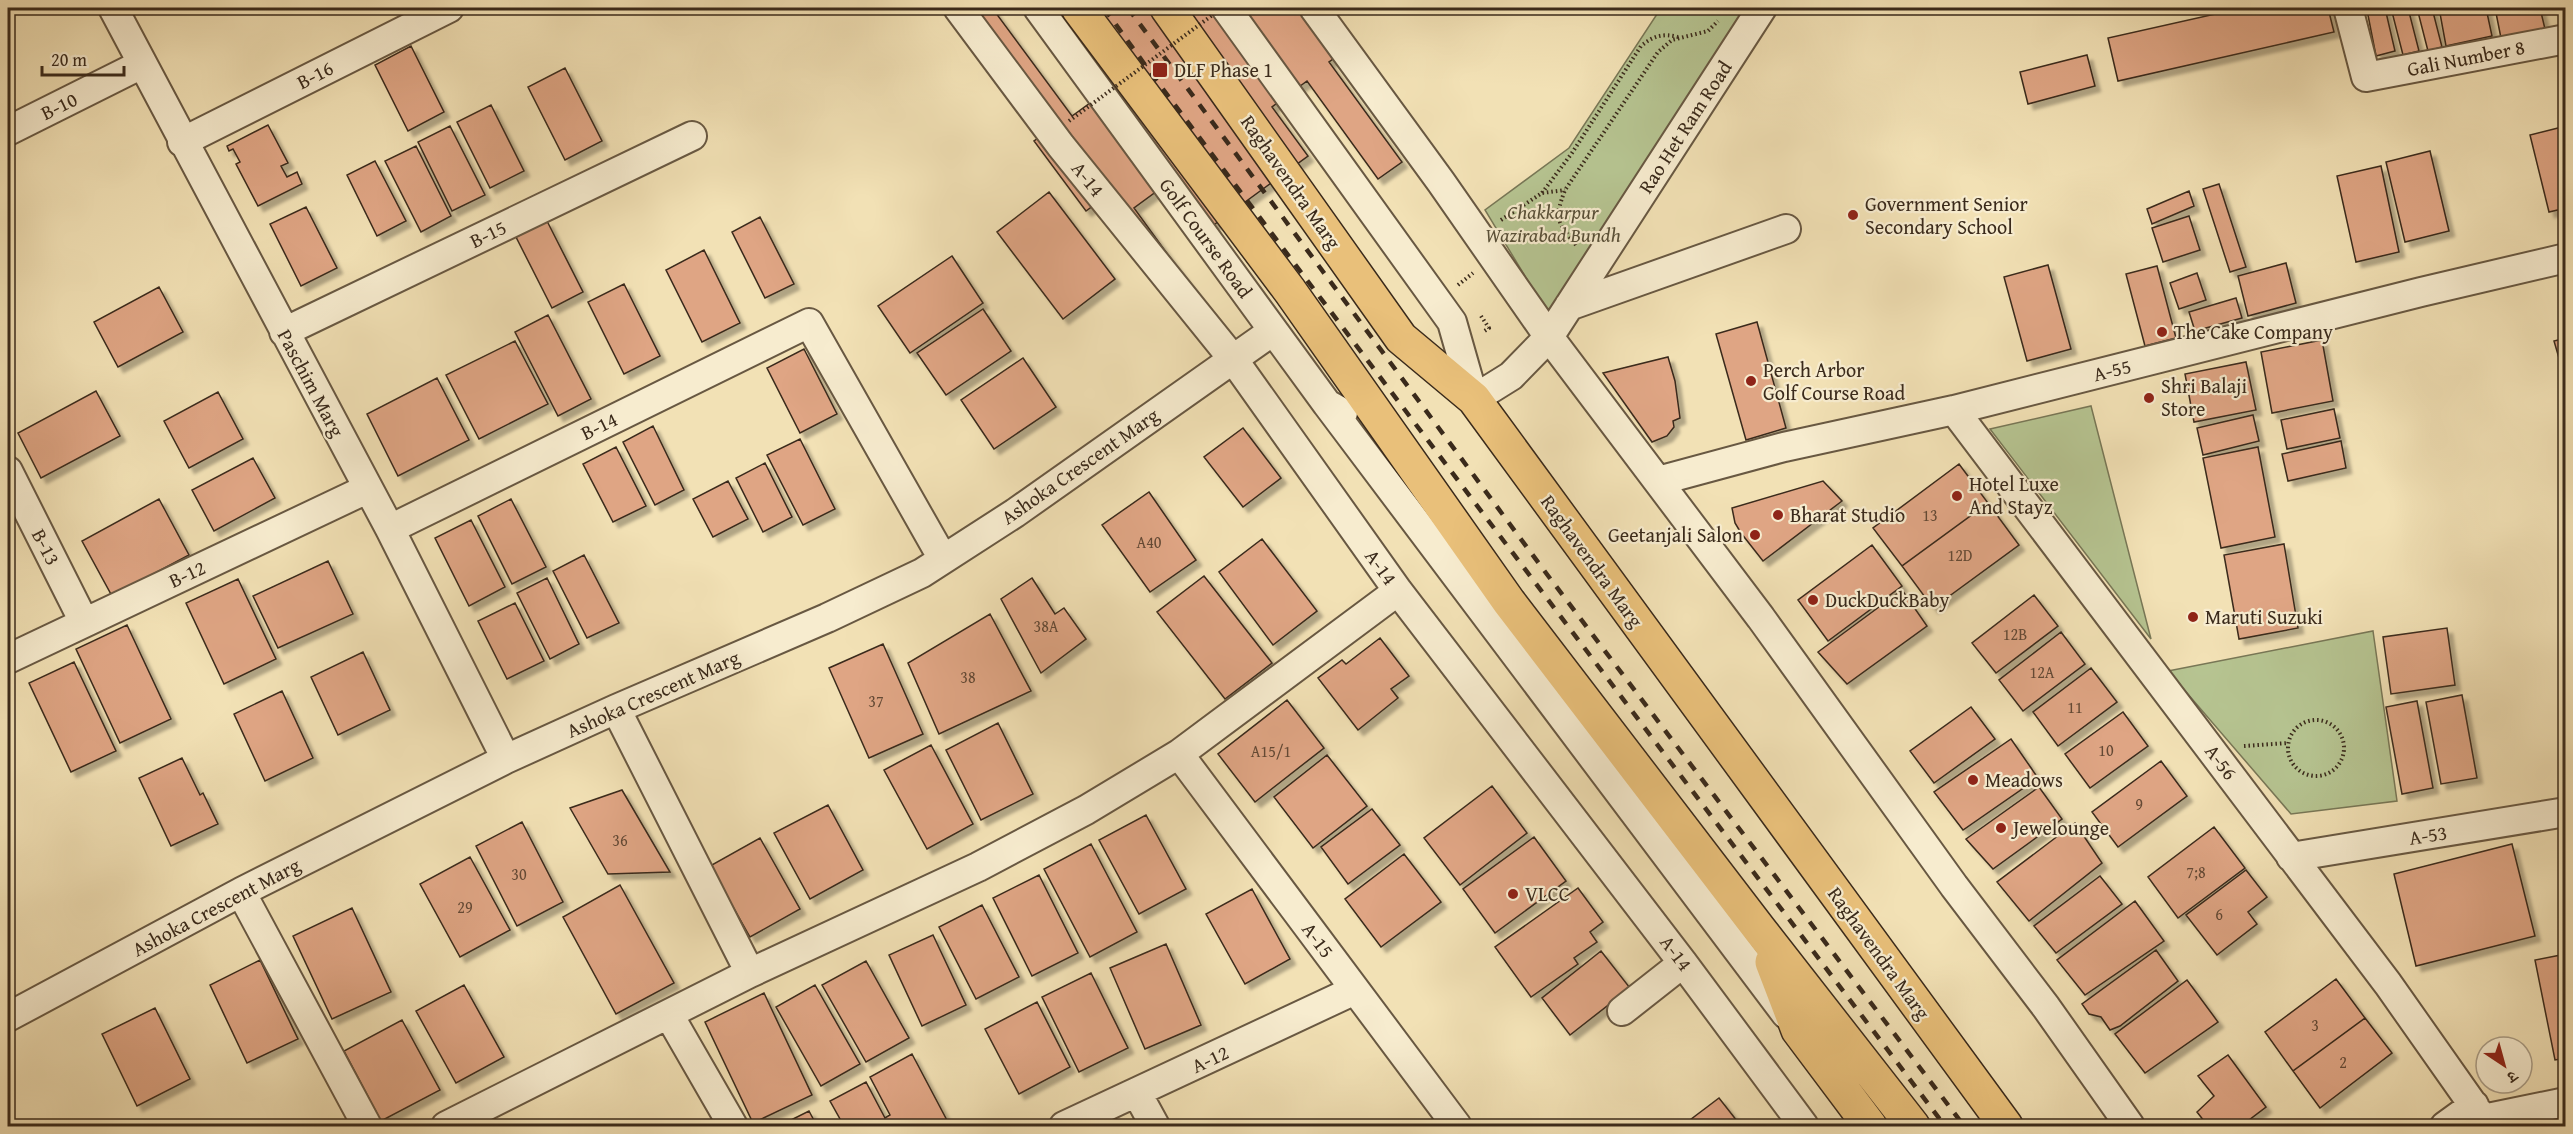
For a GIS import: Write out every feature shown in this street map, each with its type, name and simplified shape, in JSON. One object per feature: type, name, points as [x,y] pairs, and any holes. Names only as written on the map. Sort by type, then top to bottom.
[{"type":"main road","points":[[1078,8],[1290,291],[1509,602],[1913,1126]]},
{"type":"main road","name":"Raghavendra Marg","points":[[1167,8],[1401,338],[1474,399],[2006,1126]]},
{"type":"main road","points":[[1760,930],[1798,1030],[1870,1126]]},
{"type":"street","name":"Paschim Marg","points":[[112,8],[390,529],[506,759]]},
{"type":"street","name":"B-16","points":[[182,142],[449,8]]},
{"type":"street","name":"A-14","points":[[958,8],[1061,146],[1233,359],[1398,591],[1683,963],[1804,1126]]},
{"type":"street","name":"Golf Course Road","points":[[1038,8],[1327,404],[1397,443]]},
{"type":"street","points":[[1224,8],[1452,322],[1474,399]]},
{"type":"street","points":[[1314,8],[1478,234],[1549,337],[2046,1007],[2130,1126]]},
{"type":"street","name":"Rao Het Ram Road","points":[[1474,399],[1511,376],[1549,337],[1762,8]]},
{"type":"street","name":"Gali Number 8","points":[[2348,8],[2366,77],[2565,39]]},
{"type":"street","name":"B-10","points":[[8,131],[142,64]]},
{"type":"street","name":"B-15","points":[[284,332],[692,136]]},
{"type":"street","points":[[1569,306],[1786,229]]},
{"type":"street","name":"A-55","points":[[1658,481],[1784,447],[1954,410],[2565,258]]},
{"type":"street","name":"B-14","points":[[390,529],[809,323],[944,559]]},
{"type":"street","name":"Ashoka Crescent Marg","points":[[8,1017],[241,892],[506,759],[827,618],[922,573],[1015,513],[1273,331]]},
{"type":"street","points":[[1327,404],[1798,1030]]},
{"type":"street","name":"A-56","points":[[1954,410],[2388,984],[2483,1117]]},
{"type":"street","name":"B-13","points":[[8,471],[84,622]]},
{"type":"street","name":"B-12","points":[[8,659],[367,489]]},
{"type":"street","points":[[446,1126],[750,973],[978,867],[1086,810],[1179,754],[1398,591]]},
{"type":"street","points":[[616,709],[750,973]]},
{"type":"street","name":"A-15","points":[[1179,754],[1457,1126]]},
{"type":"street","name":"A-53","points":[[2291,857],[2565,812]]},
{"type":"street","points":[[241,892],[367,1126]]},
{"type":"street","points":[[1622,1011],[1683,963]]},
{"type":"street","name":"A-12","points":[[1064,1126],[1355,990]]},
{"type":"street","points":[[669,1015],[733,1126]]},
{"type":"street","points":[[1137,1093],[1155,1126]]},
{"type":"street","points":[[2445,1126],[2483,1117],[2560,1111]]},
{"type":"path","points":[[1069,121],[1224,8]]},
{"type":"path","points":[[1598,262],[1579,250],[1561,226],[1558,210],[1565,190],[1658,52],[1672,40],[1708,31],[1724,16]]},
{"type":"path","points":[[1478,234],[1542,193],[1572,153],[1641,46],[1650,38],[1667,34],[1681,38]]},
{"type":"path","points":[[1542,193],[1565,190]]},
{"type":"path","points":[[1452,290],[1494,257]]},
{"type":"path","points":[[2323,720],[2331,724],[2342,737],[2343,755],[2333,770],[2315,776],[2298,770],[2291,762],[2288,743],[2297,726],[2306,721],[2323,720]]},
{"type":"path","points":[[2210,748],[2288,743]]},
{"type":"green space","name":"Chakkarpur Wazirabad Bundh","points":[[1661,8],[1753,8],[1551,319],[1485,210],[1569,148]]},
{"type":"green space","points":[[2091,406],[2151,639],[1990,429]]},
{"type":"green space","points":[[2373,631],[2397,801],[2291,814],[2168,671]]},
{"type":"building","points":[[1027,8],[1305,8],[1340,54],[1329,62],[1402,162],[1378,179],[1307,81],[1272,107],[1308,156],[1204,232],[1168,183],[1134,208],[1200,299],[1101,200],[1086,211],[1034,141],[1051,129],[979,13],[993,9],[1072,116],[1094,100]]},
{"type":"building","points":[[2242,8],[2328,8],[2334,32],[2118,81],[2108,38]]},
{"type":"building","points":[[2385,8],[2395,51],[2376,56],[2367,10]]},
{"type":"building","points":[[2391,8],[2408,8],[2419,51],[2403,55]]},
{"type":"building","points":[[2417,8],[2432,8],[2442,47],[2428,51]]},
{"type":"building","points":[[2439,8],[2486,8],[2492,36],[2446,46]]},
{"type":"building","points":[[2495,8],[2540,8],[2545,29],[2501,38]]},
{"type":"building","points":[[411,46],[444,112],[408,131],[375,65]]},
{"type":"building","points":[[2087,55],[2095,86],[2028,104],[2020,72]]},
{"type":"building","points":[[565,68],[602,141],[565,160],[528,87]]},
{"type":"building","points":[[491,105],[524,171],[490,188],[457,122]]},
{"type":"building","points":[[268,125],[288,163],[281,166],[287,177],[297,172],[302,184],[258,206],[236,164],[240,162],[233,149],[229,151],[227,146]]},
{"type":"building","points":[[450,126],[485,195],[452,211],[418,142]]},
{"type":"building","points":[[2566,126],[2566,208],[2549,212],[2530,135]]},
{"type":"building","points":[[416,146],[451,216],[421,232],[385,161]]},
{"type":"building","points":[[2430,151],[2449,231],[2405,242],[2386,162]]},
{"type":"building","points":[[375,161],[406,221],[377,236],[347,175]]},
{"type":"building","points":[[2381,166],[2399,252],[2356,262],[2337,176]]},
{"type":"building","points":[[2219,184],[2246,267],[2230,272],[2203,189]]},
{"type":"building","points":[[2189,191],[2194,206],[2152,224],[2147,209]]},
{"type":"building","points":[[1049,192],[1115,279],[1063,319],[997,232]]},
{"type":"building","points":[[306,207],[337,268],[301,286],[270,224]]},
{"type":"building","points":[[2189,216],[2200,250],[2163,262],[2152,228]]},
{"type":"building","points":[[760,217],[794,284],[765,298],[732,232]]},
{"type":"building","points":[[547,221],[583,292],[552,308],[516,237]]},
{"type":"building","points":[[704,250],[740,323],[702,342],[666,270]]},
{"type":"building","points":[[952,256],[983,303],[910,353],[878,306]]},
{"type":"building","points":[[2286,263],[2296,303],[2248,316],[2238,276]]},
{"type":"building","points":[[2048,265],[2071,349],[2027,361],[2004,277]]},
{"type":"building","points":[[2157,266],[2176,338],[2145,346],[2126,274]]},
{"type":"building","points":[[2197,273],[2206,300],[2179,309],[2170,283]]},
{"type":"building","points":[[624,284],[660,356],[624,374],[588,302]]},
{"type":"building","points":[[159,287],[183,332],[118,367],[94,322]]},
{"type":"building","points":[[2236,298],[2242,318],[2195,331],[2189,312]]},
{"type":"building","points":[[983,309],[1011,351],[946,395],[917,353]]},
{"type":"building","points":[[548,315],[591,399],[558,416],[515,332]]},
{"type":"building","name":"Perch Arbor Golf Course Road","points":[[1757,322],[1786,428],[1746,440],[1716,334]]},
{"type":"building","points":[[2566,338],[2566,382],[2554,341]]},
{"type":"building","points":[[2322,340],[2333,401],[2272,413],[2261,352]]},
{"type":"building","points":[[515,341],[548,404],[479,439],[446,375]]},
{"type":"building","points":[[804,349],[837,414],[800,433],[767,368]]},
{"type":"building","points":[[1668,357],[1675,381],[1680,418],[1673,421],[1674,427],[1667,436],[1652,442],[1603,373]]},
{"type":"building","points":[[1023,358],[1056,407],[994,449],[961,400]]},
{"type":"building","points":[[2246,362],[2256,410],[2194,422],[2185,374]]},
{"type":"building","points":[[437,378],[469,440],[398,476],[367,414]]},
{"type":"building","points":[[96,391],[120,436],[41,478],[18,433]]},
{"type":"building","points":[[218,392],[243,439],[189,468],[164,421]]},
{"type":"building","points":[[2334,409],[2340,438],[2287,449],[2281,420]]},
{"type":"building","points":[[2253,415],[2259,441],[2203,455],[2197,428]]},
{"type":"building","points":[[653,426],[684,490],[655,505],[623,442]]},
{"type":"building","points":[[1243,428],[1281,478],[1243,507],[1204,457]]},
{"type":"building","points":[[800,439],[835,509],[803,525],[767,455]]},
{"type":"building","points":[[2341,441],[2346,468],[2288,481],[2282,454]]},
{"type":"building","points":[[616,447],[646,506],[613,522],[583,464]]},
{"type":"building","points":[[2258,447],[2275,537],[2221,548],[2203,458]]},
{"type":"building","points":[[253,458],[275,498],[214,531],[192,490]]},
{"type":"building","points":[[765,463],[792,517],[763,532],[736,478]]},
{"type":"building","points":[[1959,464],[1988,503],[1902,566],[1873,528]]},
{"type":"building","points":[[728,481],[748,519],[713,537],[693,499]]},
{"type":"building","name":"Bharat Studio","points":[[1823,481],[1842,501],[1763,561],[1735,523],[1732,508]]},
{"type":"building","points":[[1149,492],[1196,560],[1150,592],[1102,525]]},
{"type":"building","points":[[159,499],[189,555],[112,596],[82,541]]},
{"type":"building","points":[[511,499],[546,567],[512,584],[478,516]]},
{"type":"building","points":[[1988,503],[2019,545],[1933,608],[1902,566]]},
{"type":"building","points":[[471,520],[505,587],[469,606],[435,538]]},
{"type":"building","points":[[1262,539],[1317,611],[1273,645],[1219,572]]},
{"type":"building","points":[[2284,544],[2298,628],[2239,639],[2224,555]]},
{"type":"building","points":[[1872,545],[1902,586],[1828,641],[1798,600]]},
{"type":"building","points":[[584,555],[619,623],[587,638],[553,571]]},
{"type":"building","points":[[328,561],[353,614],[278,648],[253,596]]},
{"type":"building","points":[[1204,576],[1272,663],[1225,699],[1157,612]]},
{"type":"building","points":[[547,578],[579,644],[550,659],[517,593]]},
{"type":"building","points":[[1032,578],[1055,614],[1064,608],[1086,639],[1041,673],[1001,599]]},
{"type":"building","points":[[238,579],[276,659],[224,684],[186,603]]},
{"type":"building","points":[[1902,590],[1927,626],[1847,684],[1818,652]]},
{"type":"building","points":[[2034,595],[2058,626],[1996,673],[1972,643]]},
{"type":"building","points":[[515,603],[544,661],[507,679],[478,621]]},
{"type":"building","points":[[990,614],[1031,691],[939,734],[908,663]]},
{"type":"building","points":[[127,625],[171,719],[120,743],[76,649]]},
{"type":"building","points":[[2447,628],[2455,685],[2391,694],[2383,637]]},
{"type":"building","points":[[2061,632],[2085,664],[2023,711],[1999,680]]},
{"type":"building","points":[[1380,638],[1409,676],[1391,689],[1398,698],[1358,730],[1318,678],[1342,660],[1346,664]]},
{"type":"building","points":[[883,644],[923,734],[869,758],[829,668]]},
{"type":"building","points":[[363,652],[390,710],[338,735],[311,677]]},
{"type":"building","points":[[74,662],[116,751],[71,772],[29,683]]},
{"type":"building","points":[[2091,668],[2117,702],[2058,746],[2033,712]]},
{"type":"building","points":[[282,691],[313,758],[265,781],[234,714]]},
{"type":"building","points":[[2462,695],[2477,778],[2441,784],[2426,702]]},
{"type":"building","points":[[1287,700],[1324,748],[1255,802],[1218,754]]},
{"type":"building","points":[[2417,701],[2433,788],[2402,794],[2386,707]]},
{"type":"building","points":[[1971,707],[1995,739],[1934,783],[1910,751]]},
{"type":"building","points":[[2123,712],[2148,746],[2090,788],[2065,754]]},
{"type":"building","points":[[998,723],[1033,794],[981,820],[946,750]]},
{"type":"building","points":[[2011,739],[2038,778],[1963,830],[1934,792]]},
{"type":"building","points":[[931,745],[973,824],[927,849],[884,770]]},
{"type":"building","points":[[1327,755],[1367,806],[1313,848],[1274,797]]},
{"type":"building","points":[[182,758],[200,795],[203,793],[218,824],[171,846],[139,778]]},
{"type":"building","points":[[2161,761],[2187,796],[2118,847],[2092,812]]},
{"type":"building","points":[[1492,786],[1527,833],[1460,885],[1424,838]]},
{"type":"building","points":[[2039,787],[2062,819],[1993,869],[1966,839]]},
{"type":"building","points":[[622,790],[670,872],[608,874],[570,808]]},
{"type":"building","points":[[828,805],[863,870],[810,899],[774,833]]},
{"type":"building","points":[[1372,809],[1400,845],[1348,884],[1321,847]]},
{"type":"building","points":[[1146,815],[1186,889],[1139,914],[1099,840]]},
{"type":"building","points":[[522,822],[563,902],[517,926],[476,846]]},
{"type":"building","points":[[2075,823],[2102,863],[2029,921],[1997,882]]},
{"type":"building","points":[[2214,827],[2245,868],[2178,918],[2148,877]]},
{"type":"building","points":[[1534,837],[1566,881],[1495,933],[1463,889]]},
{"type":"building","points":[[760,838],[800,909],[750,937],[710,866]]},
{"type":"building","points":[[1091,844],[1137,932],[1090,957],[1044,869]]},
{"type":"building","points":[[2512,844],[2535,936],[2416,966],[2394,874]]},
{"type":"building","points":[[1404,854],[1441,902],[1381,947],[1345,899]]},
{"type":"building","points":[[470,857],[510,930],[460,957],[420,884]]},
{"type":"building","points":[[2246,870],[2267,897],[2248,912],[2257,924],[2217,955],[2186,915]]},
{"type":"building","points":[[1039,875],[1078,953],[1032,976],[993,898]]},
{"type":"building","points":[[2100,876],[2122,904],[2056,953],[2034,926]]},
{"type":"building","points":[[620,885],[674,983],[616,1014],[563,917]]},
{"type":"building","points":[[1578,888],[1603,922],[1590,932],[1597,942],[1574,958],[1578,964],[1531,997],[1495,947]]},
{"type":"building","points":[[1252,889],[1290,959],[1245,984],[1206,914]]},
{"type":"building","points":[[2135,901],[2164,941],[2085,995],[2057,960]]},
{"type":"building","points":[[982,905],[1019,977],[976,999],[939,927]]},
{"type":"building","points":[[352,908],[391,992],[332,1019],[293,936]]},
{"type":"building","points":[[933,935],[966,1005],[922,1026],[889,955]]},
{"type":"building","points":[[1166,944],[1201,1025],[1145,1049],[1110,968]]},
{"type":"building","points":[[2156,950],[2178,981],[2120,1026],[2110,1030],[2101,1017],[2089,1014],[2082,1004]]},
{"type":"building","points":[[1601,951],[1630,988],[1570,1035],[1542,998]]},
{"type":"building","points":[[2566,954],[2566,1058],[2555,1060],[2535,960]]},
{"type":"building","points":[[260,960],[298,1039],[247,1063],[210,985]]},
{"type":"building","points":[[866,961],[909,1038],[866,1062],[822,985]]},
{"type":"building","points":[[1091,973],[1128,1048],[1079,1072],[1042,997]]},
{"type":"building","points":[[2336,979],[2365,1018],[2293,1071],[2265,1032]]},
{"type":"building","points":[[2187,980],[2218,1022],[2145,1073],[2115,1034]]},
{"type":"building","points":[[464,985],[504,1057],[456,1083],[416,1011]]},
{"type":"building","points":[[815,985],[860,1064],[821,1086],[776,1007]]},
{"type":"building","points":[[764,993],[812,1095],[753,1123],[705,1022]]},
{"type":"building","points":[[1037,1002],[1070,1067],[1019,1094],[985,1029]]},
{"type":"building","points":[[155,1008],[190,1079],[137,1106],[102,1034]]},
{"type":"building","points":[[2365,1018],[2392,1053],[2320,1108],[2293,1071]]},
{"type":"building","points":[[402,1020],[440,1090],[381,1121],[344,1051]]},
{"type":"building","points":[[912,1054],[950,1126],[844,1126],[830,1101],[866,1082],[885,1118],[890,1115],[870,1077]]},
{"type":"building","points":[[2228,1055],[2266,1107],[2241,1126],[2208,1126],[2197,1112],[2214,1096],[2198,1076]]},
{"type":"building","points":[[1719,1098],[1741,1126],[1682,1126]]},
{"type":"building","points":[[809,1111],[817,1126],[779,1126]]},
{"type":"building","points":[[1115,1117],[1120,1126],[1096,1126]]},
{"type":"railway","points":[[1104,8],[1945,1126]]},
{"type":"railway","points":[[1128,8],[1546,573],[1964,1126]]},
{"type":"place","name":"DLF Phase 1","points":[[1160,70]]},
{"type":"place","name":"Government Senior Secondary School","points":[[1853,215]]},
{"type":"place","name":"The Cake Company","points":[[2162,332]]},
{"type":"place","name":"Perch Arbor Golf Course Road","points":[[1751,381]]},
{"type":"place","name":"Shri Balaji Store","points":[[2149,398]]},
{"type":"place","name":"Hotel Luxe And Stayz","points":[[1957,496]]},
{"type":"place","name":"Bharat Studio","points":[[1778,515]]},
{"type":"place","name":"Geetanjali Salon","points":[[1755,535]]},
{"type":"place","name":"DuckDuckBaby","points":[[1813,600]]},
{"type":"place","name":"Maruti Suzuki","points":[[2193,617]]},
{"type":"place","name":"Meadows","points":[[1973,780]]},
{"type":"place","name":"Jewelounge","points":[[2001,828]]},
{"type":"place","name":"VLCC","points":[[1513,894]]}]
